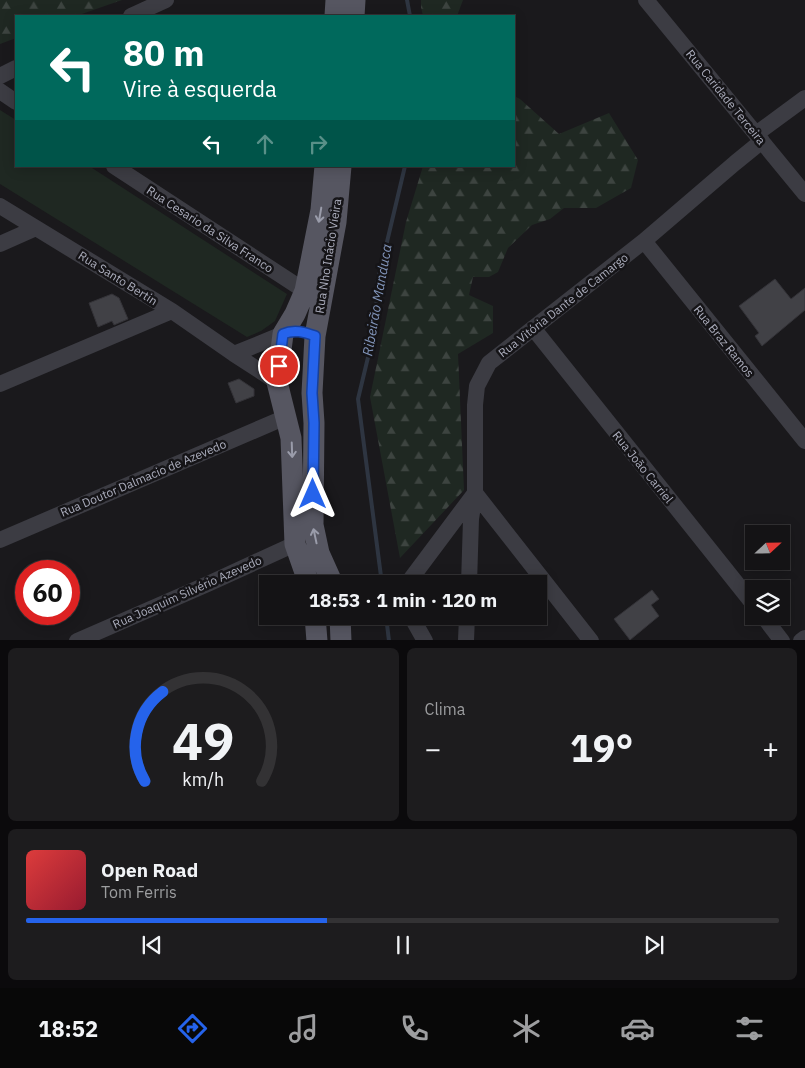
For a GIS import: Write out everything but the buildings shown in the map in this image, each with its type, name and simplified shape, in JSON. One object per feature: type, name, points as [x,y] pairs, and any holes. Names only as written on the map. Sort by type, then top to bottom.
[{"type":"main road","points":[[335,15],[336,0]]},
{"type":"main road","points":[[354,15],[355,0]]},
{"type":"main road","name":"Rua Nho Inácio Vieira","points":[[306,575],[295,544],[292,438],[277,382],[283,334],[295,314],[305,291],[321,210],[325,167]]},
{"type":"main road","name":"Rua Nho Inácio Vieira","points":[[325,575],[313,525],[314,423],[312,393],[315,336],[336,222],[341,167]]},
{"type":"main road","points":[[283,334],[290,331],[300,331],[315,336]]},
{"type":"main road","points":[[316,625],[317,640]]},
{"type":"main road","points":[[340,625],[340,640]]},
{"type":"street","points":[[133,15],[166,0]]},
{"type":"street","name":"Rua Caridade Terceira","points":[[646,0],[805,194]]},
{"type":"street","points":[[0,76],[15,68]]},
{"type":"street","points":[[0,92],[15,101]]},
{"type":"street","name":"Rua Vitória Dante de Camargo","points":[[469,575],[471,519],[475,493],[476,386],[488,363],[644,241],[805,98]]},
{"type":"street","name":"Rua Cesario da Silva Franco","points":[[116,167],[305,291]]},
{"type":"street","name":"Rua Santo Bertin","points":[[0,206],[172,311],[277,382]]},
{"type":"street","points":[[0,244],[36,228]]},
{"type":"street","name":"Rua Braz Ramos","points":[[644,241],[805,440]]},
{"type":"street","points":[[0,384],[172,311]]},
{"type":"street","name":"Rua João Carriel","points":[[533,328],[745,594]]},
{"type":"street","points":[[234,354],[283,334]]},
{"type":"street","name":"Rua Doutor Dalmacio de Azevedo","points":[[0,540],[286,417]]},
{"type":"street","points":[[414,575],[475,493],[591,640]]},
{"type":"street","name":"Rua Joaquim Silvério Azevedo","points":[[78,640],[295,544]]},
{"type":"street","points":[[416,625],[425,640]]},
{"type":"street","points":[[466,640],[467,625]]},
{"type":"street","points":[[770,625],[782,640]]},
{"type":"street","points":[[801,640],[805,638]]},
{"type":"green space","points":[[0,0],[122,0],[79,15],[15,15],[15,38],[0,44]]},
{"type":"green space","points":[[421,0],[463,0],[457,15],[423,15]]},
{"type":"green space","points":[[515,96],[559,134],[609,113],[638,160],[631,188],[596,208],[564,208],[550,219],[532,225],[508,248],[498,272],[489,277],[473,277],[469,295],[493,306],[493,333],[458,354],[464,490],[400,558],[370,397],[406,222],[423,167],[515,167]]},
{"type":"green space","points":[[0,110],[15,119],[15,167],[91,167],[287,294],[275,321],[261,331],[247,337],[0,184]]},
{"type":"waterway","name":"Ribeirão Manduca","points":[[407,0],[410,15]]},
{"type":"waterway","name":"Ribeirão Manduca","points":[[381,575],[358,399],[376,324],[377,284],[405,167]]},
{"type":"waterway","name":"Ribeirão Manduca","points":[[387,625],[389,640]]},
{"type":"route","points":[[279,366],[283,334],[290,331],[300,331],[315,336],[312,393],[314,423],[313,494]]}]
